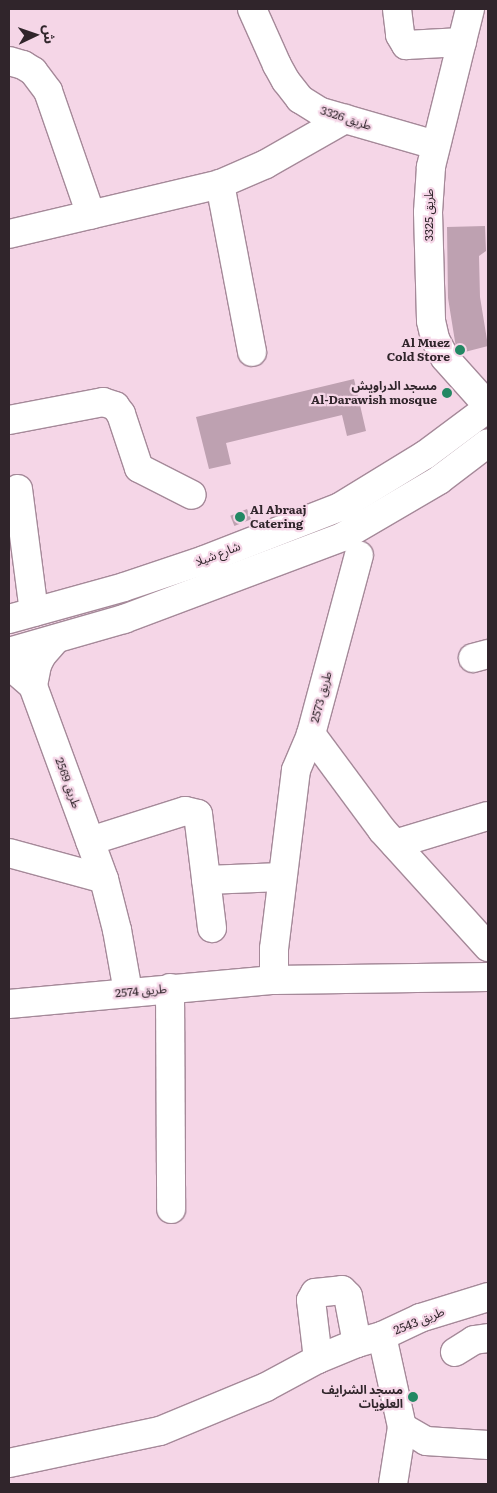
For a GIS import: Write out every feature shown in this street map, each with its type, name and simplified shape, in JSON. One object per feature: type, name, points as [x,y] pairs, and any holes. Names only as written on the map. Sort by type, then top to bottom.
[{"type":"street","name":"طريق 3326","points":[[252,9],[277,66],[300,99],[321,112],[435,145]]},
{"type":"street","points":[[397,9],[400,35],[403,42],[410,46],[462,42]]},
{"type":"street","name":"طريق 3325","points":[[470,9],[431,167],[428,212],[433,330],[445,358],[488,407]]},
{"type":"street","points":[[9,61],[23,65],[33,72],[48,91],[91,215]]},
{"type":"street","points":[[9,234],[220,184],[266,164],[345,119]]},
{"type":"street","points":[[220,184],[252,352]]},
{"type":"street","points":[[9,420],[103,402],[114,406],[121,414],[139,468],[192,495]]},
{"type":"street","name":"شارع شيلا","points":[[21,616],[124,587],[204,560],[340,507],[383,483],[425,455],[488,407]]},
{"type":"street","points":[[9,652],[124,619],[342,537],[439,480],[488,443]]},
{"type":"street","points":[[18,489],[21,616]]},
{"type":"street","name":"طريق 2573","points":[[359,555],[311,734],[368,813],[488,947]]},
{"type":"street","points":[[33,686],[40,660],[56,639]]},
{"type":"street","name":"طريق 2569","points":[[9,665],[33,686],[104,879],[118,930],[128,992]]},
{"type":"street","points":[[274,980],[274,949],[296,770],[311,734]]},
{"type":"street","points":[[90,841],[185,811],[198,814],[212,928]]},
{"type":"street","points":[[396,844],[488,816]]},
{"type":"street","points":[[9,853],[104,879]]},
{"type":"street","points":[[206,880],[282,877]]},
{"type":"street","name":"طريق 2574","points":[[9,1004],[274,980],[488,977]]},
{"type":"street","points":[[170,988],[171,1209]]},
{"type":"street","points":[[9,1463],[160,1431],[266,1387],[318,1359],[370,1339],[348,1296],[342,1290],[315,1293],[311,1300],[318,1359]]},
{"type":"street","name":"طريق 2543","points":[[393,1484],[402,1427],[370,1339],[420,1318],[488,1297]]},
{"type":"street","points":[[455,1352],[474,1340],[488,1338]]},
{"type":"street","points":[[402,1427],[426,1441],[488,1445]]},
{"type":"building","points":[[485,226],[486,251],[479,256],[480,297],[488,346],[457,354],[448,298],[447,227]]},
{"type":"building","points":[[354,379],[366,431],[347,436],[342,415],[226,443],[231,464],[209,469],[196,417]]},
{"type":"building","name":"Al Abraaj Catering","points":[[247,509],[251,519],[234,526],[230,516]]},
{"type":"place","name":"Al Muez Cold Store","points":[[460,350]]},
{"type":"place","name":"مسجد الدراويش Al-Darawish mosque","points":[[447,393]]},
{"type":"place","name":"Al Abraaj Catering","points":[[240,517]]},
{"type":"place","name":"مسجد الشرايف العلويات","points":[[413,1397]]}]
